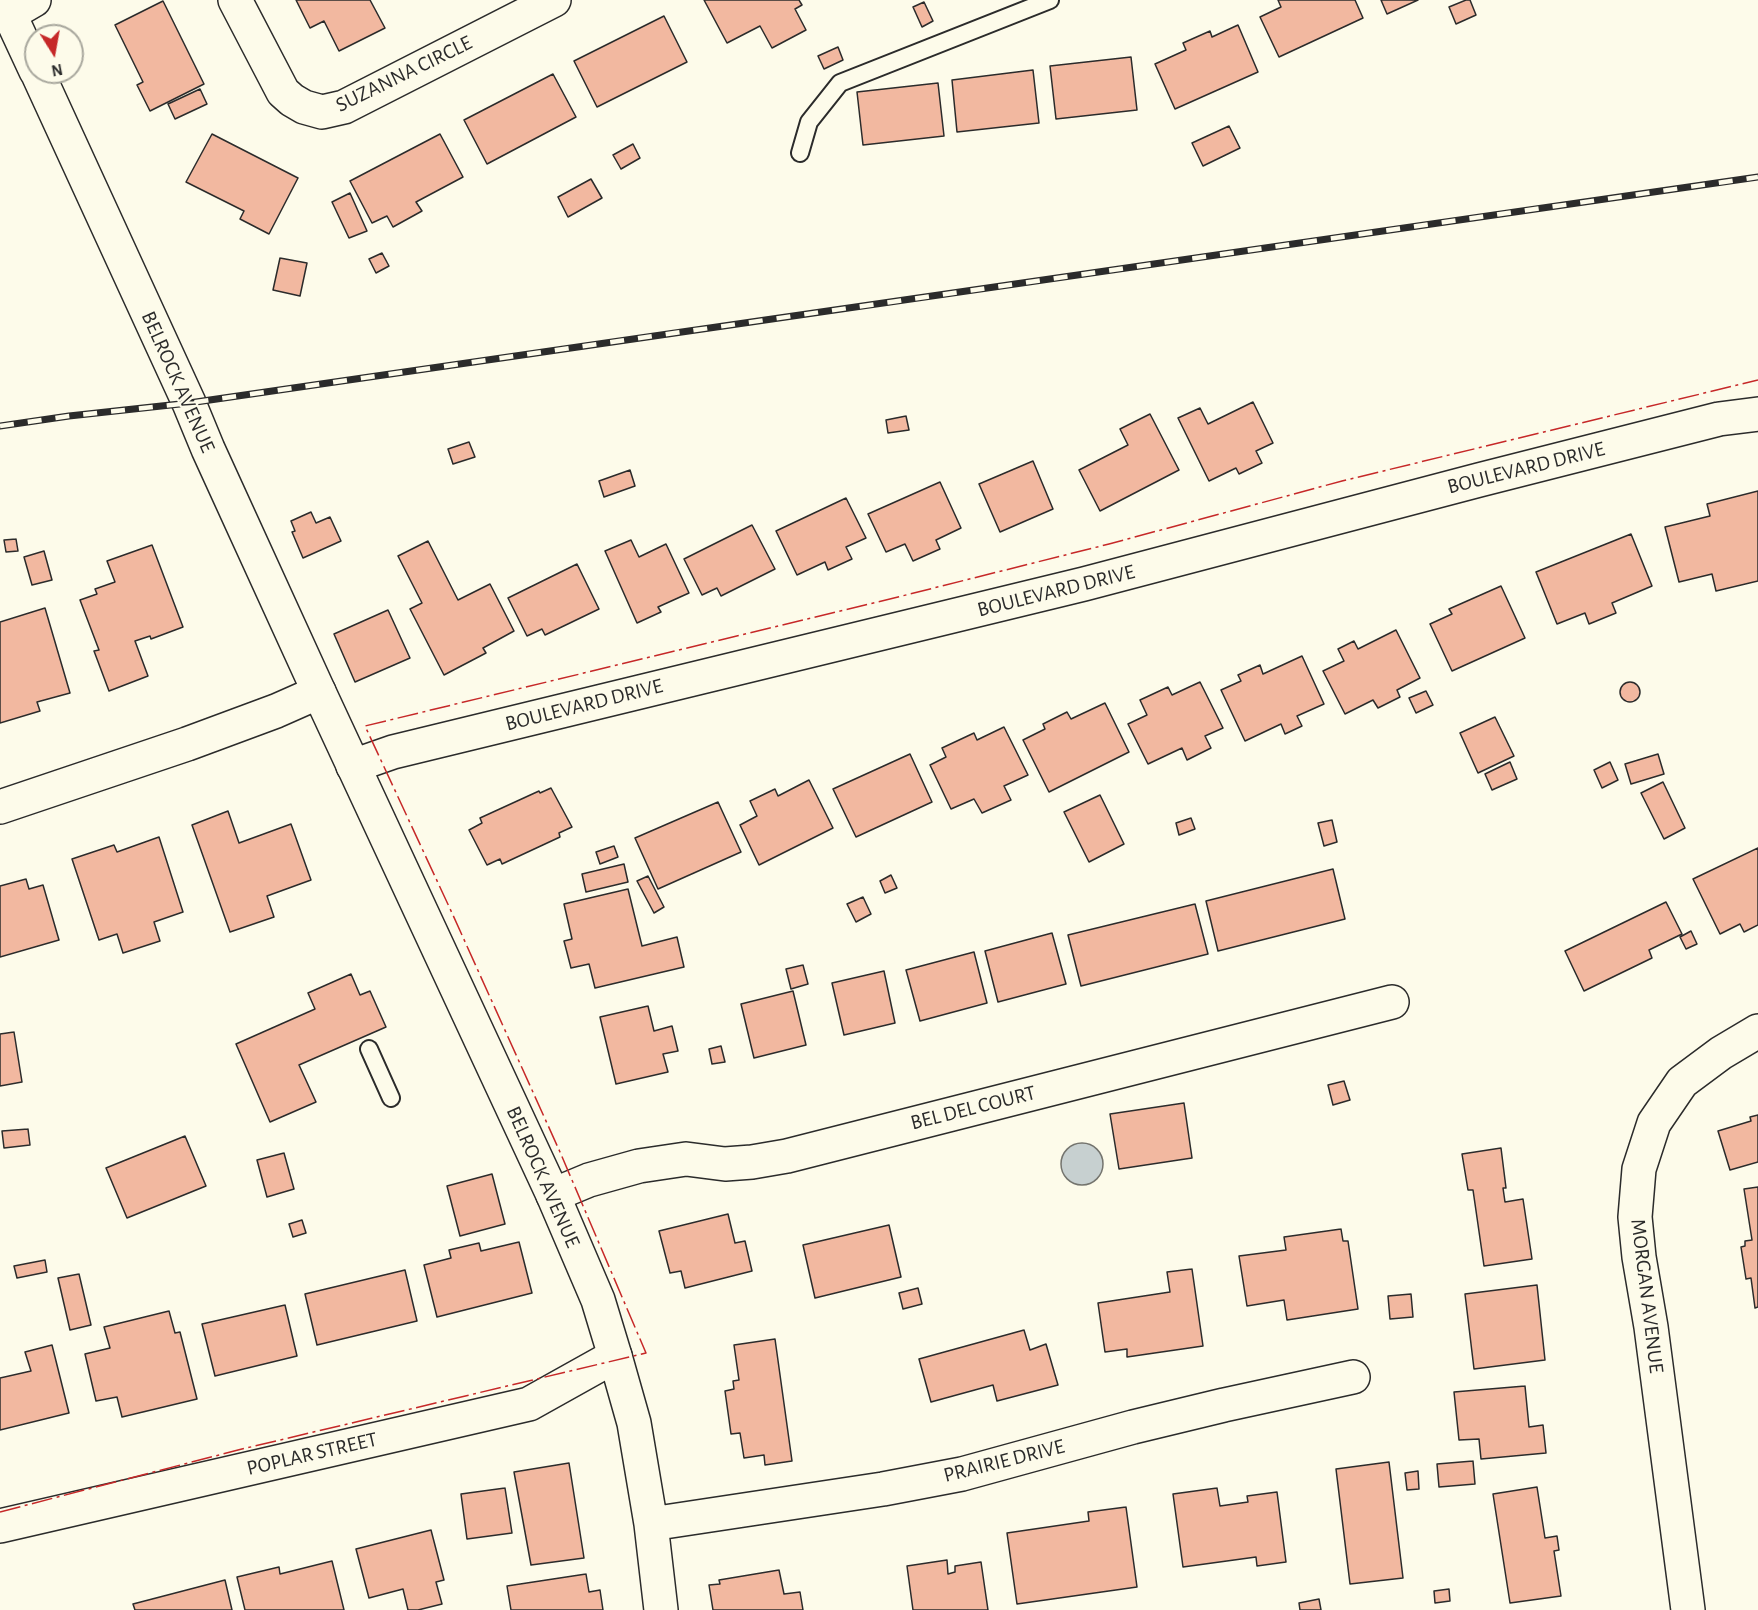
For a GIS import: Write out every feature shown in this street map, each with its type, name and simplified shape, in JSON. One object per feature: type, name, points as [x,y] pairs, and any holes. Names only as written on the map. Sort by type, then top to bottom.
[{"type":"street","name":"SUZANNA CIRCLE","points":[[235,0],[283,92],[304,108],[322,111],[344,107],[554,0]]},
{"type":"street","name":"BELROCK AVENUE","points":[[16,5],[24,31]]},
{"type":"street","name":"BELROCK AVENUE","points":[[42,84],[353,766],[553,1194],[598,1300],[634,1423],[651,1524],[661,1610]]},
{"type":"street","name":"BOULEVARD DRIVE","points":[[353,766],[404,749],[1084,585],[1719,419],[1758,414]]},
{"type":"street","points":[[0,807],[187,744],[276,711],[319,692]]},
{"type":"street","name":"BEL DEL COURT","points":[[553,1194],[589,1180],[639,1166],[686,1159],[725,1164],[787,1156],[1392,1002]]},
{"type":"street","name":"MORGAN AVENUE","points":[[1688,1610],[1651,1327],[1639,1257],[1635,1217],[1639,1169],[1654,1123],[1682,1082],[1721,1053],[1758,1031]]},
{"type":"street","name":"POPLAR STREET","points":[[0,1526],[529,1404],[615,1356]]},
{"type":"street","name":"PRAIRIE DRIVE","points":[[651,1524],[883,1489],[962,1474],[1133,1427],[1353,1377]]},
{"type":"lane","points":[[800,153],[809,122],[840,83],[1050,0]]},
{"type":"lane","points":[[369,1049],[391,1098]]},
{"type":"shaded area","points":[[1082,1143],[1090,1144],[1097,1149],[1102,1156],[1102,1172],[1097,1179],[1090,1184],[1082,1185],[1074,1184],[1067,1179],[1062,1172],[1061,1164],[1062,1156],[1067,1149],[1074,1144]]},
{"type":"building","points":[[296,0],[370,0],[385,28],[339,51],[324,21],[310,28]]},
{"type":"building","points":[[704,0],[799,0],[802,5],[795,9],[806,30],[772,48],[760,26],[727,43]]},
{"type":"building","points":[[1278,0],[1355,0],[1363,18],[1279,57],[1260,17],[1281,7]]},
{"type":"building","points":[[1381,0],[1418,0],[1387,14]]},
{"type":"building","points":[[1470,0],[1476,15],[1456,24],[1449,7]]},
{"type":"building","points":[[163,1],[204,84],[150,111],[137,85],[143,82],[115,25]]},
{"type":"building","points":[[924,2],[933,21],[922,27],[913,7]]},
{"type":"building","points":[[664,16],[687,62],[597,107],[574,61]]},
{"type":"building","points":[[1238,25],[1258,72],[1175,109],[1155,64],[1186,50],[1183,43],[1210,31],[1212,37]]},
{"type":"building","points":[[838,47],[843,60],[824,69],[818,56]]},
{"type":"building","points":[[1131,57],[1137,110],[1056,119],[1050,66]]},
{"type":"building","points":[[1033,70],[1039,123],[957,132],[952,80]]},
{"type":"building","points":[[553,74],[576,117],[487,164],[464,120]]},
{"type":"building","points":[[938,83],[944,136],[863,145],[857,92]]},
{"type":"building","points":[[200,89],[207,104],[175,119],[168,104]]},
{"type":"building","points":[[1229,126],[1240,148],[1203,166],[1192,143]]},
{"type":"building","points":[[212,134],[298,178],[269,234],[240,219],[244,211],[186,182]]},
{"type":"building","points":[[440,134],[463,177],[416,202],[422,211],[393,227],[387,216],[372,223],[350,181]]},
{"type":"building","points":[[633,144],[640,158],[621,169],[613,155]]},
{"type":"building","points":[[591,179],[602,198],[568,217],[558,197]]},
{"type":"building","points":[[350,193],[367,231],[349,238],[332,202]]},
{"type":"building","points":[[382,253],[389,266],[376,273],[369,259]]},
{"type":"building","points":[[280,258],[307,263],[300,296],[273,290]]},
{"type":"building","points":[[1253,402],[1273,443],[1256,451],[1262,463],[1239,474],[1236,468],[1209,481],[1178,418],[1200,408],[1208,424]]},
{"type":"building","points":[[1150,414],[1179,470],[1100,511],[1079,470],[1128,445],[1120,429]]},
{"type":"building","points":[[906,416],[909,430],[888,433],[886,420]]},
{"type":"building","points":[[469,442],[475,457],[453,464],[448,449]]},
{"type":"building","points":[[1033,461],[1053,509],[1000,532],[979,484]]},
{"type":"building","points":[[630,470],[635,486],[604,497],[599,481]]},
{"type":"building","points":[[940,482],[961,528],[936,540],[940,549],[913,561],[905,544],[886,552],[868,514]]},
{"type":"building","points":[[1758,491],[1758,581],[1716,591],[1712,574],[1679,582],[1665,527],[1710,516],[1707,504]]},
{"type":"building","points":[[846,498],[866,538],[846,547],[852,559],[828,570],[825,562],[797,575],[776,531]]},
{"type":"building","points":[[311,512],[316,523],[330,517],[341,541],[303,558],[292,532],[295,531],[291,521]]},
{"type":"building","points":[[752,525],[775,569],[721,596],[717,588],[702,595],[684,559]]},
{"type":"building","points":[[1631,534],[1652,586],[1612,603],[1616,613],[1589,624],[1585,613],[1557,624],[1536,572]]},
{"type":"building","points":[[16,539],[18,551],[6,552],[4,540]]},
{"type":"building","points":[[631,540],[639,557],[666,544],[689,593],[658,607],[661,612],[637,623],[605,551]]},
{"type":"building","points":[[428,541],[458,600],[490,584],[514,631],[483,648],[486,653],[444,675],[410,609],[422,603],[398,556]]},
{"type":"building","points":[[152,545],[183,627],[151,639],[150,636],[135,641],[148,676],[109,691],[94,651],[99,650],[80,600],[97,594],[95,589],[115,582],[107,561]]},
{"type":"building","points":[[44,551],[52,580],[32,585],[24,557]]},
{"type":"building","points":[[577,564],[599,609],[545,635],[542,629],[527,636],[508,598]]},
{"type":"building","points":[[1501,586],[1525,638],[1452,671],[1430,624],[1452,614],[1449,609]]},
{"type":"building","points":[[45,608],[70,693],[37,702],[40,711],[0,723],[0,622]]},
{"type":"building","points":[[388,610],[410,658],[355,682],[334,634]]},
{"type":"building","points":[[1396,630],[1420,678],[1397,690],[1400,697],[1378,708],[1373,700],[1345,714],[1323,671],[1344,661],[1338,649],[1354,641],[1358,649]]},
{"type":"building","points":[[1302,656],[1324,704],[1297,716],[1302,726],[1285,734],[1281,724],[1245,741],[1221,690],[1241,681],[1238,675],[1260,665],[1263,674]]},
{"type":"building","points":[[1200,682],[1223,728],[1205,736],[1211,748],[1187,760],[1182,748],[1148,764],[1128,724],[1147,715],[1140,700],[1168,687],[1172,695]]},
{"type":"building","points":[[1630,682],[1637,685],[1640,692],[1637,699],[1630,702],[1623,699],[1620,692],[1623,685]]},
{"type":"building","points":[[1426,691],[1433,705],[1416,713],[1409,698]]},
{"type":"building","points":[[1105,703],[1129,752],[1049,792],[1023,740],[1045,729],[1043,724],[1067,712],[1071,719]]},
{"type":"building","points":[[1495,717],[1514,756],[1478,773],[1460,733]]},
{"type":"building","points":[[1004,727],[1028,775],[1004,786],[1011,800],[982,813],[974,799],[951,809],[930,765],[946,757],[942,748],[974,733],[977,740]]},
{"type":"building","points":[[910,754],[932,802],[856,837],[833,789]]},
{"type":"building","points":[[1658,754],[1664,774],[1631,784],[1625,764]]},
{"type":"building","points":[[1510,762],[1517,779],[1492,790],[1485,774]]},
{"type":"building","points":[[1610,762],[1618,780],[1602,788],[1594,770]]},
{"type":"building","points":[[809,780],[833,828],[759,865],[740,825],[757,816],[750,801],[775,789],[778,796]]},
{"type":"building","points":[[1663,782],[1685,828],[1664,839],[1641,793]]},
{"type":"building","points":[[551,788],[572,827],[559,833],[560,837],[502,864],[500,859],[487,865],[469,830],[482,823],[480,818],[539,791],[540,793]]},
{"type":"building","points":[[1100,795],[1124,844],[1089,862],[1064,812]]},
{"type":"building","points":[[718,802],[741,852],[658,889],[635,838]]},
{"type":"building","points":[[228,811],[239,843],[291,824],[311,880],[267,896],[274,917],[230,932],[192,825]]},
{"type":"building","points":[[1191,818],[1195,829],[1179,835],[1176,823]]},
{"type":"building","points":[[1332,820],[1337,842],[1324,846],[1318,823]]},
{"type":"building","points":[[159,837],[183,912],[154,922],[160,941],[123,953],[117,934],[99,940],[72,859],[114,845],[117,852]]},
{"type":"building","points":[[614,846],[618,857],[600,864],[596,852]]},
{"type":"building","points":[[1758,848],[1758,925],[1744,932],[1740,924],[1720,934],[1693,879]]},
{"type":"building","points":[[624,864],[628,882],[586,892],[582,874]]},
{"type":"building","points":[[1333,869],[1345,919],[1218,951],[1206,901]]},
{"type":"building","points":[[891,875],[897,888],[885,893],[880,881]]},
{"type":"building","points":[[648,876],[664,907],[654,913],[637,881]]},
{"type":"building","points":[[26,879],[29,889],[43,885],[59,940],[0,957],[0,886]]},
{"type":"building","points":[[628,889],[642,946],[677,937],[684,967],[595,988],[589,964],[571,968],[564,941],[572,939],[564,904]]},
{"type":"building","points":[[863,897],[871,914],[856,922],[847,904]]},
{"type":"building","points":[[1666,902],[1682,934],[1649,950],[1652,958],[1584,991],[1565,951]]},
{"type":"building","points":[[1195,904],[1208,954],[1081,986],[1068,935]]},
{"type":"building","points":[[1691,931],[1697,944],[1686,949],[1680,937]]},
{"type":"building","points":[[1052,933],[1066,984],[998,1002],[985,951]]},
{"type":"building","points":[[974,952],[987,1003],[920,1021],[906,970]]},
{"type":"building","points":[[803,965],[808,984],[791,989],[786,969]]},
{"type":"building","points":[[884,971],[895,1023],[844,1035],[832,983]]},
{"type":"building","points":[[351,974],[360,995],[370,991],[386,1027],[299,1065],[316,1102],[270,1122],[236,1044],[315,1009],[308,993]]},
{"type":"building","points":[[793,991],[806,1045],[754,1058],[741,1004]]},
{"type":"building","points":[[648,1006],[654,1031],[672,1026],[678,1051],[663,1054],[668,1072],[616,1084],[600,1017]]},
{"type":"building","points":[[14,1032],[22,1082],[0,1086],[0,1034]]},
{"type":"building","points":[[721,1046],[725,1062],[712,1064],[709,1049]]},
{"type":"building","points":[[1344,1081],[1350,1100],[1333,1105],[1328,1085]]},
{"type":"building","points":[[1184,1103],[1192,1158],[1119,1169],[1110,1114]]},
{"type":"building","points":[[1758,1115],[1758,1162],[1730,1170],[1718,1131],[1751,1121],[1750,1117]]},
{"type":"building","points":[[28,1129],[30,1145],[4,1148],[2,1131]]},
{"type":"building","points":[[185,1136],[206,1186],[127,1218],[106,1168]]},
{"type":"building","points":[[1501,1148],[1506,1188],[1503,1188],[1505,1202],[1523,1199],[1532,1259],[1484,1266],[1473,1190],[1468,1190],[1462,1154]]},
{"type":"building","points":[[284,1153],[294,1189],[267,1197],[257,1160]]},
{"type":"building","points":[[492,1174],[505,1224],[460,1236],[447,1186]]},
{"type":"building","points":[[1758,1187],[1758,1307],[1755,1308],[1751,1278],[1746,1279],[1741,1247],[1745,1246],[1745,1241],[1752,1240],[1744,1189]]},
{"type":"building","points":[[728,1214],[735,1243],[745,1241],[752,1271],[685,1288],[681,1271],[670,1273],[659,1231]]},
{"type":"building","points":[[302,1220],[306,1233],[293,1237],[289,1224]]},
{"type":"building","points":[[889,1225],[901,1277],[815,1298],[803,1245]]},
{"type":"building","points":[[1341,1229],[1343,1241],[1348,1241],[1358,1309],[1287,1320],[1284,1300],[1247,1306],[1239,1256],[1286,1250],[1284,1237]]},
{"type":"building","points":[[519,1242],[532,1293],[437,1317],[424,1265],[451,1258],[449,1250],[479,1243],[481,1251]]},
{"type":"building","points":[[45,1260],[47,1272],[17,1278],[14,1266]]},
{"type":"building","points":[[1192,1269],[1203,1346],[1127,1357],[1127,1349],[1105,1352],[1098,1303],[1170,1292],[1167,1272]]},
{"type":"building","points":[[405,1270],[417,1321],[317,1345],[305,1294]]},
{"type":"building","points":[[79,1274],[91,1325],[70,1330],[58,1278]]},
{"type":"building","points":[[1537,1285],[1545,1360],[1474,1369],[1465,1294]]},
{"type":"building","points":[[918,1288],[922,1304],[903,1309],[899,1293]]},
{"type":"building","points":[[1411,1294],[1413,1317],[1390,1319],[1388,1296]]},
{"type":"building","points":[[285,1305],[297,1356],[215,1376],[202,1324]]},
{"type":"building","points":[[169,1311],[175,1333],[180,1332],[197,1399],[122,1417],[117,1397],[96,1401],[85,1354],[110,1348],[104,1327]]},
{"type":"building","points":[[1024,1330],[1030,1350],[1046,1344],[1058,1385],[997,1401],[993,1385],[931,1402],[919,1359]]},
{"type":"building","points":[[775,1339],[792,1461],[765,1465],[764,1455],[744,1458],[740,1433],[731,1434],[725,1391],[734,1389],[733,1381],[739,1380],[734,1345]]},
{"type":"building","points":[[52,1345],[69,1413],[0,1430],[0,1378],[31,1371],[25,1352]]},
{"type":"building","points":[[1525,1386],[1529,1427],[1543,1425],[1546,1453],[1481,1459],[1479,1439],[1459,1440],[1454,1392]]},
{"type":"building","points":[[1473,1461],[1475,1484],[1439,1487],[1437,1464]]},
{"type":"building","points":[[1389,1462],[1403,1578],[1350,1584],[1336,1469]]},
{"type":"building","points":[[569,1463],[584,1558],[531,1565],[514,1472]]},
{"type":"building","points":[[1418,1471],[1419,1489],[1407,1490],[1405,1473]]},
{"type":"building","points":[[1537,1487],[1545,1538],[1557,1536],[1559,1550],[1554,1551],[1561,1596],[1510,1603],[1493,1494]]},
{"type":"building","points":[[505,1488],[512,1533],[467,1539],[461,1494]]},
{"type":"building","points":[[1217,1488],[1220,1506],[1248,1502],[1247,1496],[1277,1492],[1286,1562],[1257,1566],[1256,1557],[1183,1567],[1173,1494]]},
{"type":"building","points":[[1126,1507],[1137,1587],[1017,1604],[1007,1533],[1089,1521],[1088,1512]]},
{"type":"building","points":[[431,1530],[444,1580],[436,1582],[442,1604],[408,1610],[403,1589],[369,1598],[356,1549]]},
{"type":"building","points":[[947,1560],[948,1574],[955,1572],[955,1566],[981,1562],[988,1610],[913,1610],[907,1566]]},
{"type":"building","points":[[332,1561],[344,1610],[245,1610],[237,1577],[279,1567],[280,1574]]},
{"type":"building","points":[[779,1570],[784,1594],[800,1592],[803,1610],[713,1610],[709,1585],[720,1584],[719,1580]]},
{"type":"building","points":[[586,1574],[589,1592],[600,1590],[603,1610],[511,1610],[507,1586]]},
{"type":"building","points":[[225,1580],[232,1610],[135,1610],[133,1604]]},
{"type":"building","points":[[1449,1589],[1450,1601],[1435,1603],[1434,1591]]},
{"type":"building","points":[[1319,1599],[1321,1610],[1300,1610],[1299,1603]]},
{"type":"railway","points":[[0,426],[189,403],[1758,177]]},
{"type":"power","points":[[0,1512],[238,1450],[646,1353],[560,1152],[365,726],[898,597],[1109,544],[1342,481],[1758,380]]}]
